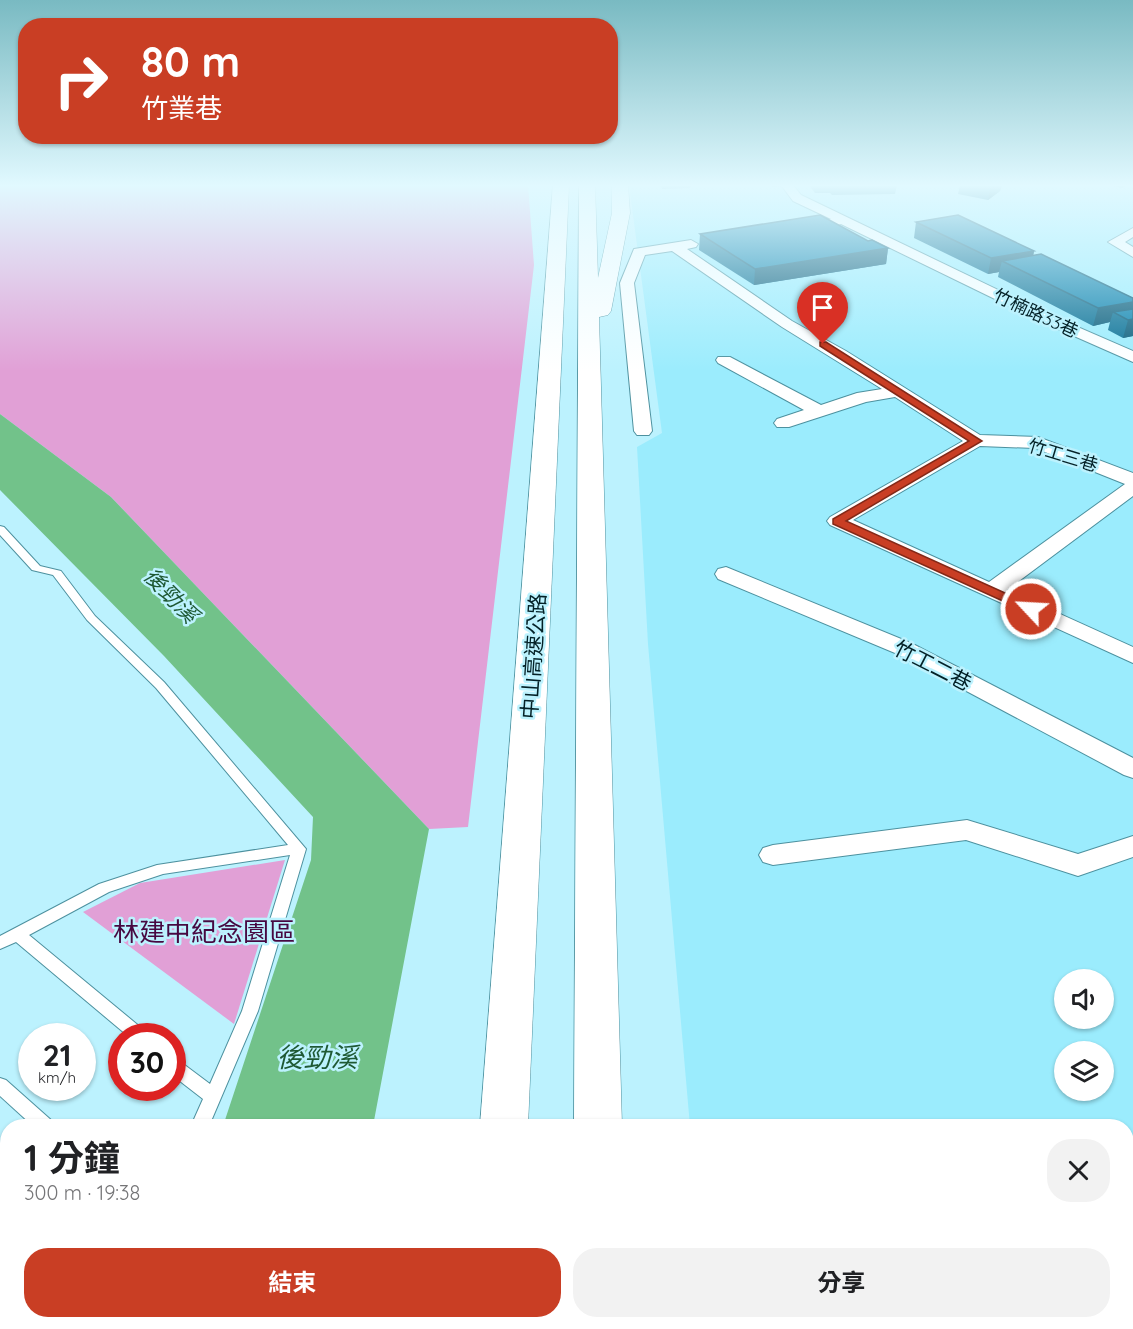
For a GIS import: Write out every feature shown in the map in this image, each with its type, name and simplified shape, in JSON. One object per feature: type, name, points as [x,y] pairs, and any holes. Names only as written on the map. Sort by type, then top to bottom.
[{"type":"highway","points":[[587,247],[598,1119]]},
{"type":"highway","points":[[588,390],[615,247]]},
{"type":"highway","name":"中山高速公路","points":[[504,1119],[558,248]]},
{"type":"street","points":[[675,247],[787,324],[840,354],[976,441],[837,521],[1133,657]]},
{"type":"street","points":[[644,431],[627,283],[639,252],[675,247]]},
{"type":"street","name":"竹楠路33巷","points":[[899,247],[1045,318],[1133,357]]},
{"type":"street","points":[[724,360],[819,411]]},
{"type":"street","points":[[783,423],[863,397],[898,391]]},
{"type":"street","name":"竹工三巷","points":[[976,441],[1003,440],[1038,443],[1133,480]]},
{"type":"street","points":[[991,591],[1133,487]]},
{"type":"street","name":"竹工二巷","points":[[726,574],[903,648],[1133,769]]},
{"type":"street","points":[[773,855],[967,830],[1077,865],[1133,846]]},
{"type":"lane","points":[[0,529],[36,568],[57,573],[91,618],[160,685],[299,849]]},
{"type":"lane","points":[[0,943],[104,888],[162,869],[299,849]]},
{"type":"lane","points":[[203,1119],[250,1011],[299,849]]},
{"type":"lane","points":[[17,934],[123,1023]]},
{"type":"lane","points":[[186,1076],[213,1097]]},
{"type":"lane","points":[[0,1085],[37,1119]]},
{"type":"shaded area","points":[[637,247],[1133,247],[1133,1119],[689,1119],[648,644],[637,447],[662,433]]},
{"type":"green space","points":[[0,247],[533,247],[534,265],[468,827],[429,829],[111,497],[0,414]]},
{"type":"green space","name":"林建中紀念園區","points":[[285,860],[234,1024],[83,912],[140,883]]},
{"type":"water","name":"後勁溪","points":[[0,414],[111,497],[429,829],[374,1119],[225,1119],[311,860],[313,817],[164,656],[0,490]]},
{"type":"building","points":[[720,247],[888,248],[755,269]]},
{"type":"building","points":[[968,247],[1026,247],[1034,251],[991,258]]},
{"type":"building","points":[[1041,254],[1133,298],[1133,302],[1098,308],[1002,261]]},
{"type":"building","points":[[1133,309],[1133,319],[1128,320],[1113,312]]},
{"type":"route","points":[[823,344],[976,441],[837,521],[1031,609]]}]
